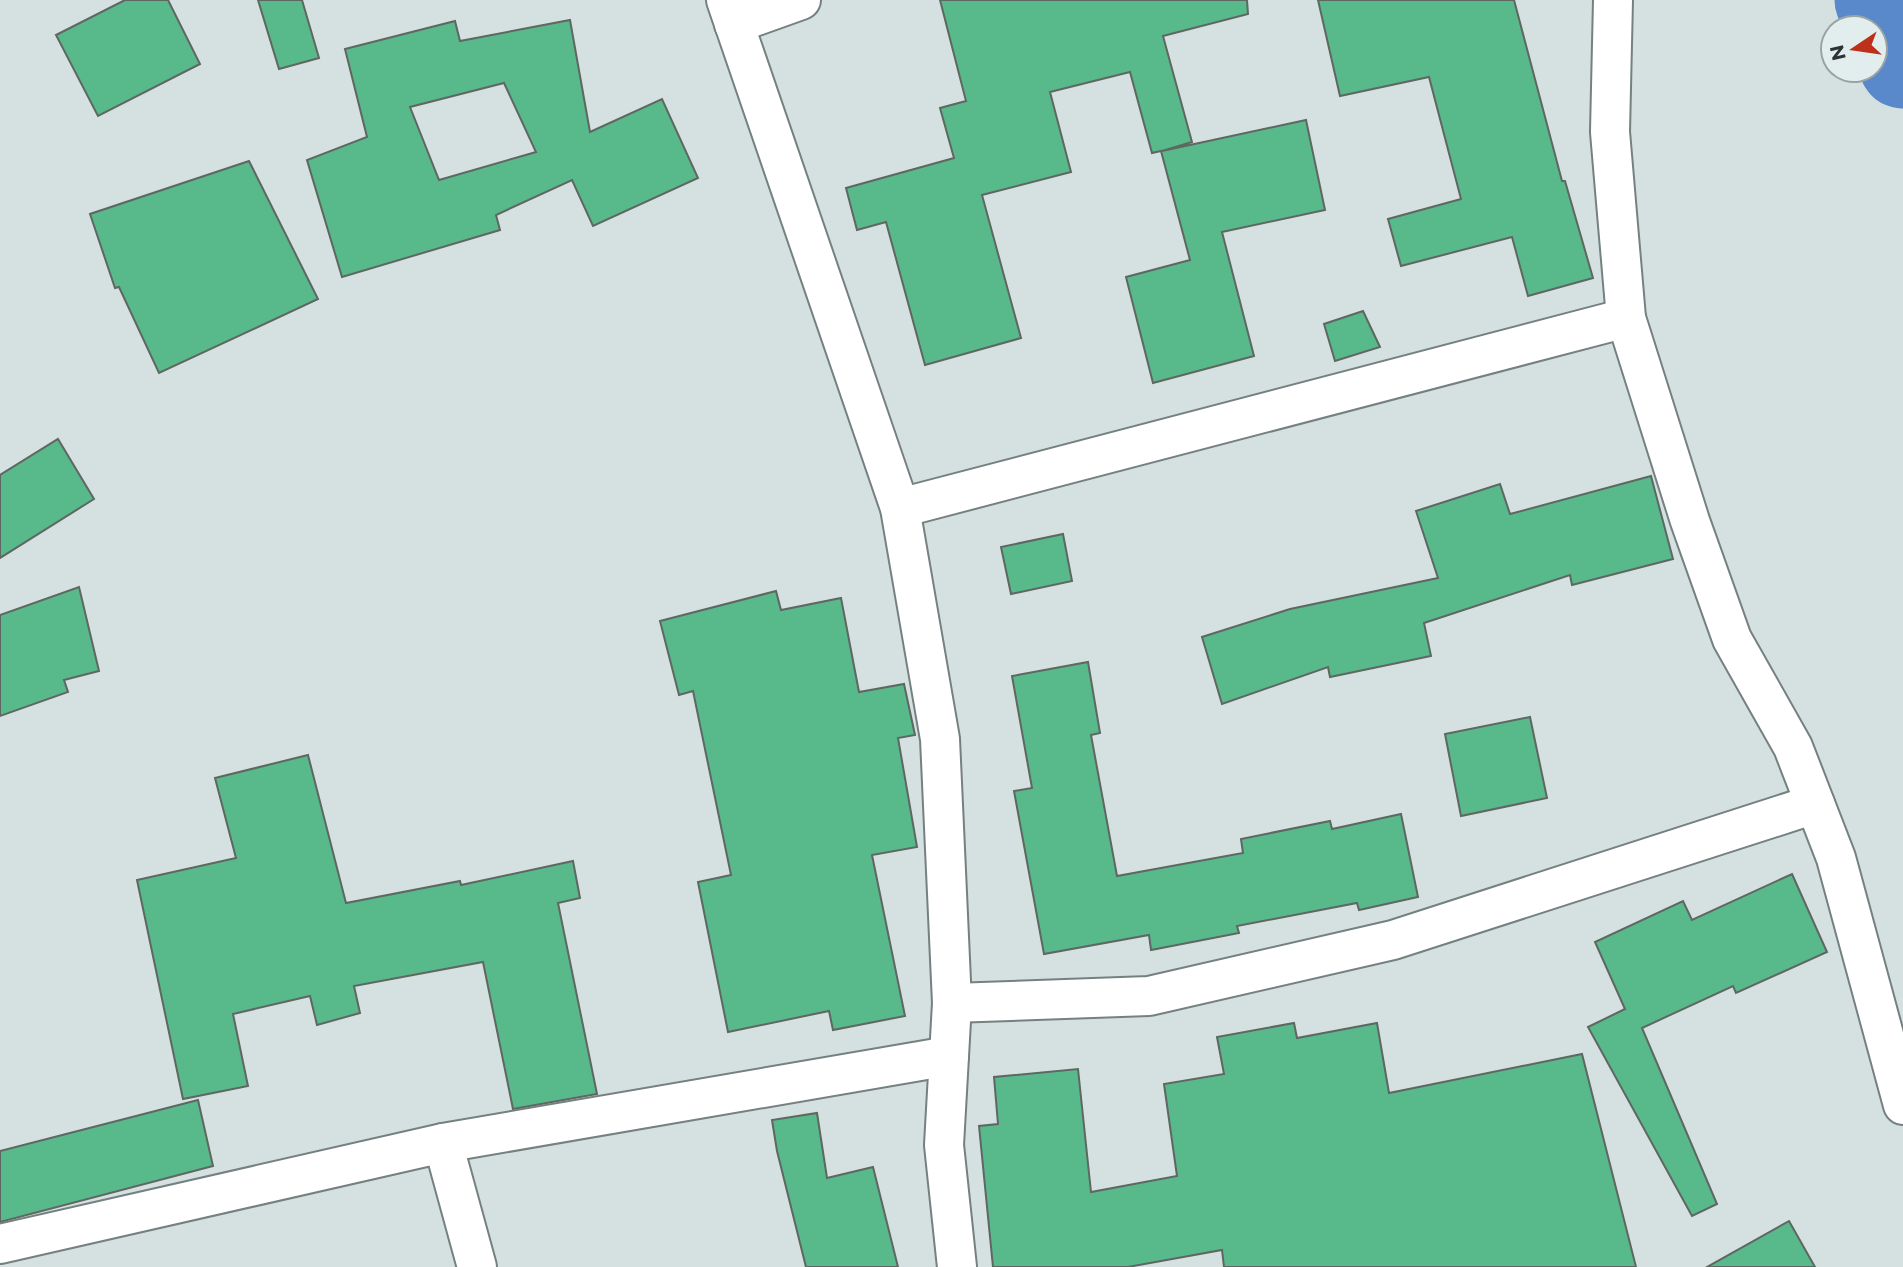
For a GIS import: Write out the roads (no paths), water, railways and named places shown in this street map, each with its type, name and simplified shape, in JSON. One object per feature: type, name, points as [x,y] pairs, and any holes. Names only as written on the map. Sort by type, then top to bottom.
[{"type":"street","points":[[801,0],[730,12],[900,509],[940,739],[952,1003],[944,1144],[957,1267]]},
{"type":"street","points":[[1613,0],[1610,132],[1626,318],[1690,521],[1732,639],[1793,747],[1836,858],[1903,1105]]},
{"type":"street","points":[[900,509],[1626,318]]},
{"type":"street","points":[[952,1003],[1149,996],[1366,946],[1406,936],[1815,804]]},
{"type":"street","points":[[0,1244],[443,1143],[949,1056]]},
{"type":"street","points":[[443,1143],[477,1267]]},
{"type":"waterway","points":[[1879,0],[1903,64]]}]
